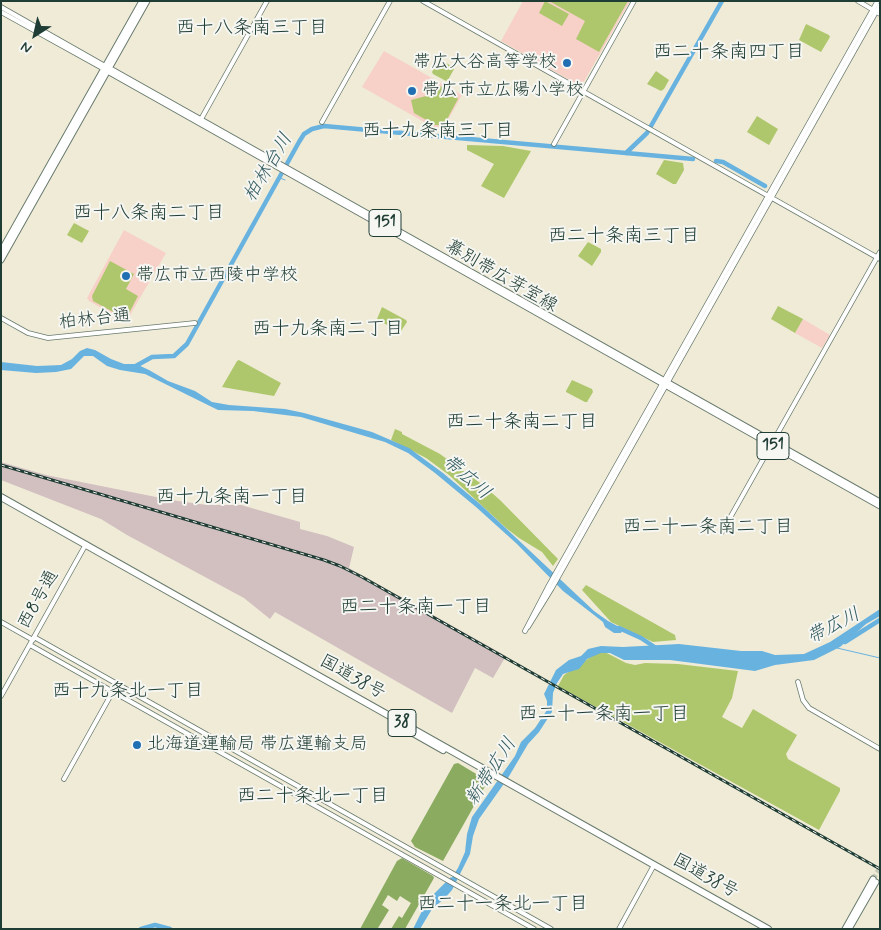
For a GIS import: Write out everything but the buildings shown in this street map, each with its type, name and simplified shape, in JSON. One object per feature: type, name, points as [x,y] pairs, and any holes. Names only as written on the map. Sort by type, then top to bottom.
[{"type":"highway","name":"国道38号","points":[[1,497],[515,789],[768,929]]},
{"type":"highway","name":"国道38号","points":[[1,501],[85,546]]},
{"type":"highway","name":"国道38号","points":[[654,867],[760,929]]},
{"type":"main road","points":[[1,260],[107,69],[142,1]]},
{"type":"main road","points":[[1,251],[147,1]]},
{"type":"main road","name":"幕別帯広芽室線","points":[[107,69],[880,502]]},
{"type":"main road","name":"幕別帯広芽室線","points":[[772,443],[880,506]]},
{"type":"main road","points":[[845,929],[875,881],[849,929]]},
{"type":"street","points":[[200,121],[268,1]]},
{"type":"street","points":[[322,122],[390,1]]},
{"type":"street","points":[[422,1],[878,258]]},
{"type":"street","points":[[554,144],[634,1]]},
{"type":"street","points":[[858,1],[876,12]]},
{"type":"street","points":[[539,607],[525,631],[876,12],[878,4]]},
{"type":"street","points":[[1,7],[107,69]]},
{"type":"street","points":[[1,12],[107,69]]},
{"type":"street","points":[[722,532],[880,252]]},
{"type":"street","name":"柏林台通","points":[[1,318],[28,333],[48,338],[195,323]]},
{"type":"street","name":"西8号通","points":[[1,696],[85,546]]},
{"type":"street","points":[[1,622],[113,691],[534,929]]},
{"type":"street","points":[[33,641],[117,684],[552,929]]},
{"type":"street","points":[[798,682],[803,700],[809,708],[880,749]]},
{"type":"street","points":[[64,779],[117,684]]},
{"type":"street","points":[[619,929],[654,867]]},
{"type":"shaded area","name":"帯広大谷高等学校","points":[[523,1],[630,1],[580,86],[501,41]]},
{"type":"shaded area","name":"帯広市立広陽小学校","points":[[384,51],[462,95],[444,127],[433,127],[362,87]]},
{"type":"shaded area","name":"帯広市立西陵中学校","points":[[124,230],[166,253],[126,322],[89,301],[87,298]]},
{"type":"shaded area","points":[[803,319],[830,335],[822,348],[795,333]]},
{"type":"shaded area","points":[[1,462],[46,475],[171,500],[207,505],[241,505],[300,522],[300,529],[327,536],[354,547],[349,568],[506,656],[493,678],[475,668],[452,713],[275,612],[270,619],[244,598],[101,519],[1,480]]},
{"type":"green space","points":[[545,1],[569,14],[562,26],[539,13]]},
{"type":"green space","points":[[549,1],[628,1],[599,52],[576,39],[585,21]]},
{"type":"green space","points":[[806,24],[829,35],[830,37],[821,52],[799,40]]},
{"type":"green space","points":[[441,60],[454,69],[446,81],[432,72],[438,61]]},
{"type":"green space","points":[[656,71],[669,80],[661,91],[647,84]]},
{"type":"green space","points":[[440,86],[455,94],[458,99],[444,125],[435,125],[414,113],[411,100],[426,96],[429,90]]},
{"type":"green space","points":[[757,116],[778,129],[769,145],[747,132]]},
{"type":"green space","points":[[467,145],[503,146],[531,151],[504,198],[481,186],[494,164],[467,150]]},
{"type":"green space","points":[[664,160],[683,163],[684,170],[676,184],[656,174]]},
{"type":"green space","points":[[74,223],[89,231],[82,243],[67,235]]},
{"type":"green space","points":[[588,242],[601,249],[592,266],[578,256]]},
{"type":"green space","points":[[110,261],[134,274],[126,289],[138,296],[126,319],[93,301],[92,296]]},
{"type":"green space","points":[[778,306],[803,319],[795,333],[771,319]]},
{"type":"green space","points":[[382,307],[406,320],[407,322],[401,331],[399,332],[377,319]]},
{"type":"green space","points":[[239,360],[281,383],[274,396],[222,387]]},
{"type":"green space","points":[[572,380],[592,389],[593,392],[587,402],[566,392]]},
{"type":"green space","points":[[395,429],[440,454],[483,485],[558,559],[553,566],[542,552],[506,528],[449,475],[426,458],[391,440]]},
{"type":"green space","points":[[586,585],[675,635],[676,640],[653,642],[611,622],[582,590]]},
{"type":"green space","points":[[601,650],[626,663],[635,665],[645,663],[678,664],[738,671],[732,698],[722,717],[742,728],[753,709],[797,735],[786,754],[788,759],[840,788],[819,830],[558,686],[564,675]]},
{"type":"green space","points":[[458,763],[488,781],[443,861],[415,847],[411,841],[454,764]]},
{"type":"green space","points":[[402,858],[434,878],[405,929],[391,929],[399,916],[402,918],[411,903],[400,896],[397,901],[388,895],[382,905],[389,910],[379,929],[360,929],[397,861]]},
{"type":"water","points":[[87,348],[124,364],[136,364],[168,381],[195,391],[212,402],[285,409],[304,413],[372,432],[409,448],[480,504],[594,611],[623,629],[621,633],[614,633],[605,627],[603,622],[563,591],[517,544],[435,473],[408,453],[385,442],[301,417],[253,411],[218,410],[145,374],[107,366],[93,356],[84,356],[71,369],[56,372],[36,373],[1,370],[1,362],[37,366],[61,365]]},
{"type":"water","points":[[880,609],[880,616],[866,624],[840,647],[814,660],[775,665],[755,671],[670,660],[624,660],[610,653],[601,653],[587,659],[579,669],[563,674],[553,693],[552,712],[539,732],[528,744],[508,778],[479,819],[473,836],[470,854],[452,890],[432,909],[420,929],[413,929],[423,909],[445,888],[458,868],[465,852],[467,834],[472,817],[515,756],[521,742],[535,728],[547,710],[547,701],[544,694],[556,670],[569,660],[581,656],[588,649],[601,646],[623,647],[679,644],[741,651],[762,651],[775,655],[804,654],[830,642]]},
{"type":"waterway","points":[[626,153],[647,133],[722,1]]},
{"type":"waterway","name":"柏林台川","points":[[134,367],[152,357],[174,356],[187,344],[299,142],[304,134],[312,129],[324,126],[693,159]]},
{"type":"waterway","name":"柏林台川","points":[[716,161],[723,162],[765,186]]},
{"type":"waterway","name":"柏林台川","points":[[280,178],[285,180]]},
{"type":"waterway","name":"帯広川","points":[[845,642],[880,620]]},
{"type":"waterway","name":"帯広川","points":[[619,628],[641,638],[656,648]]},
{"type":"waterway","points":[[837,648],[880,658]]},
{"type":"waterway","name":"新帯広川","points":[[427,908],[436,895],[451,880]]},
{"type":"waterway","points":[[141,929],[155,925],[170,929]]},
{"type":"tunnel","points":[[873,879],[880,868]]},
{"type":"railway","points":[[1,465],[340,566],[880,869]]},
{"type":"place","name":"帯広大谷高等学校","points":[[567,63]]},
{"type":"place","name":"帯広市立広陽小学校","points":[[412,91]]},
{"type":"place","name":"帯広市立西陵中学校","points":[[126,276]]},
{"type":"place","name":"北海道運輸局 帯広運輸支局","points":[[137,745]]},
{"type":"district","name":"西十八条南三丁目","points":[[252,29]]},
{"type":"district","name":"西二十条南四丁目","points":[[729,53]]},
{"type":"district","name":"西十九条南三丁目","points":[[438,132]]},
{"type":"district","name":"西十八条南二丁目","points":[[149,214]]},
{"type":"district","name":"西二十条南三丁目","points":[[624,237]]},
{"type":"district","name":"西十九条南二丁目","points":[[328,330]]},
{"type":"district","name":"西二十条南二丁目","points":[[522,423]]},
{"type":"district","name":"西十九条南一丁目","points":[[232,498]]},
{"type":"district","name":"西二十一条南二丁目","points":[[708,528]]},
{"type":"district","name":"西二十条南一丁目","points":[[416,608]]},
{"type":"district","name":"西十九条北一丁目","points":[[128,692]]},
{"type":"district","name":"西二十一条南一丁目","points":[[604,715]]},
{"type":"district","name":"西二十条北一丁目","points":[[313,797]]},
{"type":"district","name":"西二十一条北一丁目","points":[[503,905]]}]
